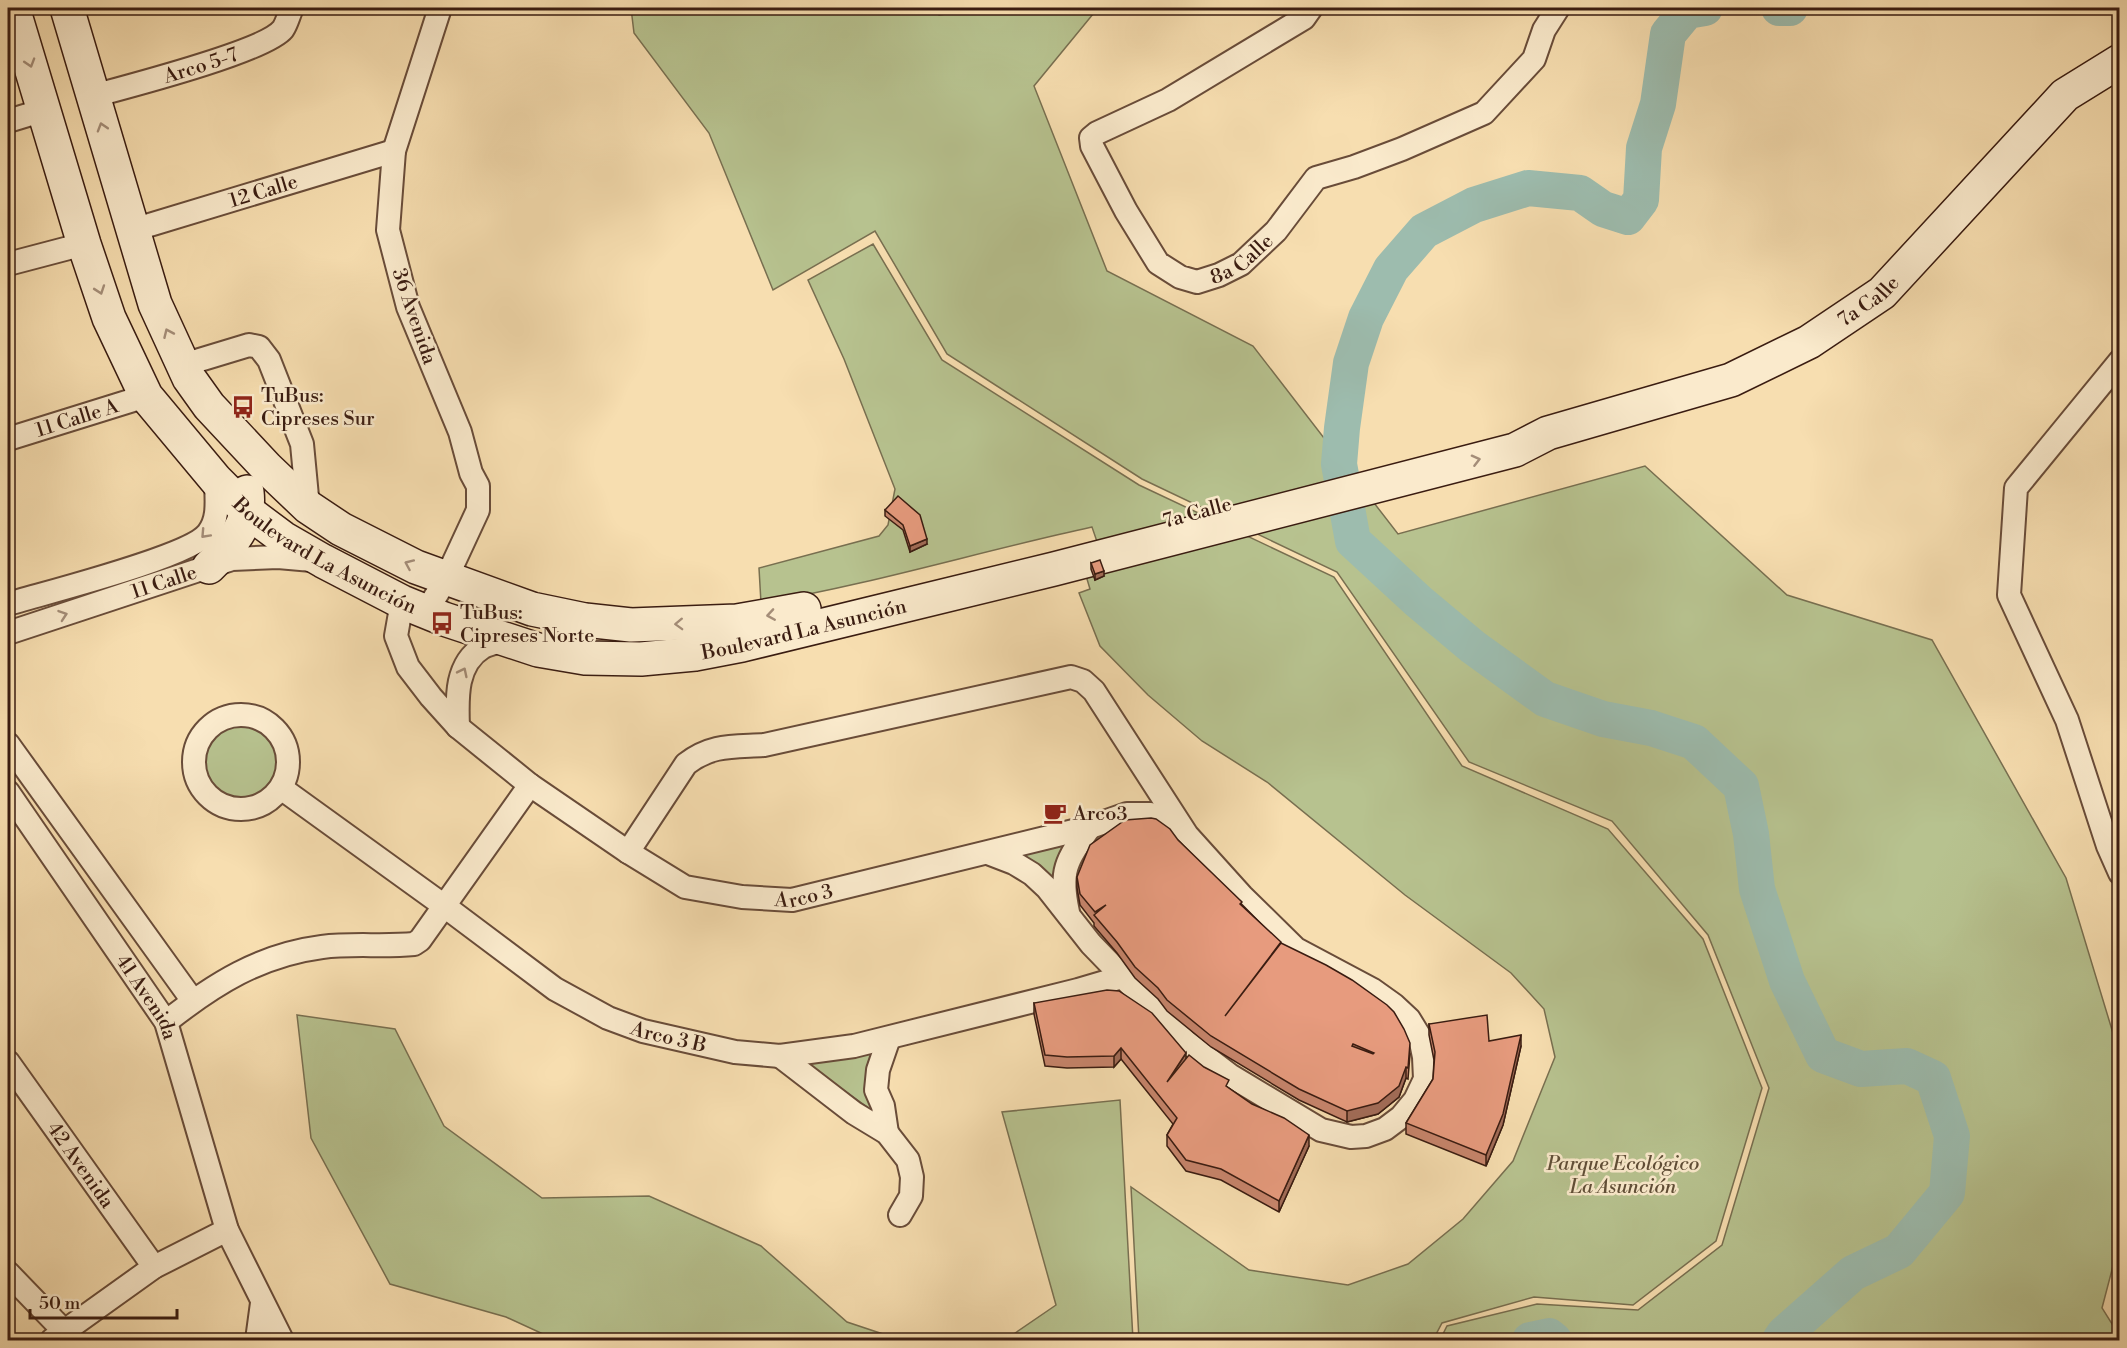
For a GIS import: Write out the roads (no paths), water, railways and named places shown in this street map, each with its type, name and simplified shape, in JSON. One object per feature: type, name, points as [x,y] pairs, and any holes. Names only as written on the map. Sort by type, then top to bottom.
[{"type":"main road","name":"Boulevard La Asunción","points":[[13,8],[84,244],[109,318],[146,396],[216,480],[247,511],[283,538],[323,561],[414,607],[538,650],[585,658],[641,658],[695,654],[730,648],[1051,560]]},
{"type":"main road","name":"Boulevard La Asunción","points":[[67,8],[155,304],[189,378],[209,406],[267,468],[308,507],[341,530],[379,550],[446,579],[532,609],[585,620],[630,625],[737,621],[796,611],[845,598]]},
{"type":"main road","name":"7a Calle","points":[[845,598],[1051,560],[1512,440],[1548,433],[1731,380],[1809,342],[1882,293],[2065,95],[2120,61]]},
{"type":"main road","points":[[68,188],[116,172]]},
{"type":"main road","points":[[209,406],[242,468],[246,482],[247,511],[238,536],[209,567]]},
{"type":"main road","points":[[585,658],[630,625]]},
{"type":"street","name":"Arco 5-7","points":[[93,96],[152,80],[262,44],[282,29],[292,8]]},
{"type":"street","name":"36 Avenida","points":[[440,8],[394,151],[388,230],[408,307],[460,432],[471,473],[466,487],[465,511],[470,524],[446,579]]},
{"type":"street","name":"8a Calle","points":[[1311,8],[1304,18],[1168,100],[1097,133],[1091,138],[1092,146],[1126,211],[1158,263],[1180,277],[1197,282],[1219,275],[1241,264],[1276,231],[1316,178],[1402,149],[1484,113],[1534,59],[1544,30],[1558,8]]},
{"type":"street","points":[[8,121],[44,110]]},
{"type":"street","name":"12 Calle","points":[[133,230],[394,151]]},
{"type":"street","points":[[8,264],[84,244]]},
{"type":"street","points":[[183,365],[249,345],[259,346],[269,360],[302,444],[308,507]]},
{"type":"street","points":[[2120,361],[2016,488],[2009,595],[2067,720],[2108,846],[2120,873]]},
{"type":"street","name":"11 Calle A","points":[[8,439],[146,396]]},
{"type":"street","name":"11 Calle","points":[[8,604],[166,557],[193,545],[207,535],[216,520],[216,480]]},
{"type":"street","name":"11 Calle","points":[[8,633],[232,559],[278,557],[323,561]]},
{"type":"street","points":[[414,607],[446,579]]},
{"type":"street","name":"Arco 3","points":[[414,607],[396,636],[408,667],[431,697],[458,726],[530,785],[628,852],[685,886],[742,897],[792,900],[1090,827],[1127,814],[1151,814],[1187,835]]},
{"type":"street","points":[[458,726],[456,697],[459,680],[467,663],[484,647],[506,640]]},
{"type":"street","points":[[628,852],[686,764],[712,749],[764,745],[1071,677],[1083,681],[1094,691],[1187,835],[1242,897],[1296,949],[1372,990],[1409,1019],[1420,1036],[1425,1057],[1425,1079],[1415,1100],[1401,1117],[1385,1129],[1366,1136],[1351,1137],[1321,1130],[1231,1076],[1185,1041],[1091,944],[1047,888],[1032,874],[1014,863],[988,853]]},
{"type":"street","points":[[237,714],[253,715],[267,721],[278,731],[288,752],[287,774],[281,788],[270,800],[255,807],[239,809],[224,806],[210,798],[200,785],[194,770],[194,754],[209,726],[222,718],[237,714]]},
{"type":"street","name":"41 Avenida","points":[[8,744],[193,1001]]},
{"type":"street","points":[[1127,814],[1137,805],[1141,794],[1143,767]]},
{"type":"street","points":[[166,1022],[236,973],[270,958],[322,947],[414,944],[420,940],[530,785]]},
{"type":"street","name":"Arco 3 B","points":[[281,788],[555,989],[608,1018],[643,1031],[735,1052],[780,1056],[854,1046],[1122,977]]},
{"type":"street","name":"41 Avenida","points":[[8,792],[166,1022],[227,1230]]},
{"type":"street","points":[[1069,916],[1063,889],[1067,863],[1090,827]]},
{"type":"street","points":[[887,1133],[883,1106],[876,1090],[878,1070],[889,1038]]},
{"type":"street","points":[[780,1056],[854,1113],[887,1133],[908,1160],[912,1177],[911,1196],[900,1215]]},
{"type":"street","name":"42 Avenida","points":[[8,1062],[154,1267]]},
{"type":"street","points":[[8,1273],[58,1336],[154,1267],[227,1230],[282,1341]]},
{"type":"street","points":[[257,1341],[262,1303]]},
{"type":"waterway","points":[[1705,8],[1687,11],[1668,34],[1658,104],[1644,148],[1641,200],[1628,217],[1603,209],[1580,193],[1528,188],[1474,205],[1424,231],[1391,269],[1366,318],[1351,363],[1339,464],[1353,541],[1418,601],[1473,647],[1545,699],[1603,719],[1651,728],[1694,742],[1741,786],[1751,834],[1757,889],[1787,981],[1823,1055],[1861,1069],[1907,1066],[1933,1078],[1952,1136],[1947,1193],[1899,1251],[1853,1273],[1780,1340]]},
{"type":"waterway","points":[[1779,8],[1790,8]]},
{"type":"waterway","points":[[1530,1340],[1549,1336],[1554,1340]]},
{"type":"place","name":"TuBus: Cipreses Sur","points":[[243,407]]},
{"type":"place","name":"TuBus: Cipreses Norte","points":[[442,623]]},
{"type":"place","name":"Arco3","points":[[1055,813]]},
{"type":"park label","name":"Parque Ecológico La Asunción","points":[[1623,1174]]}]
